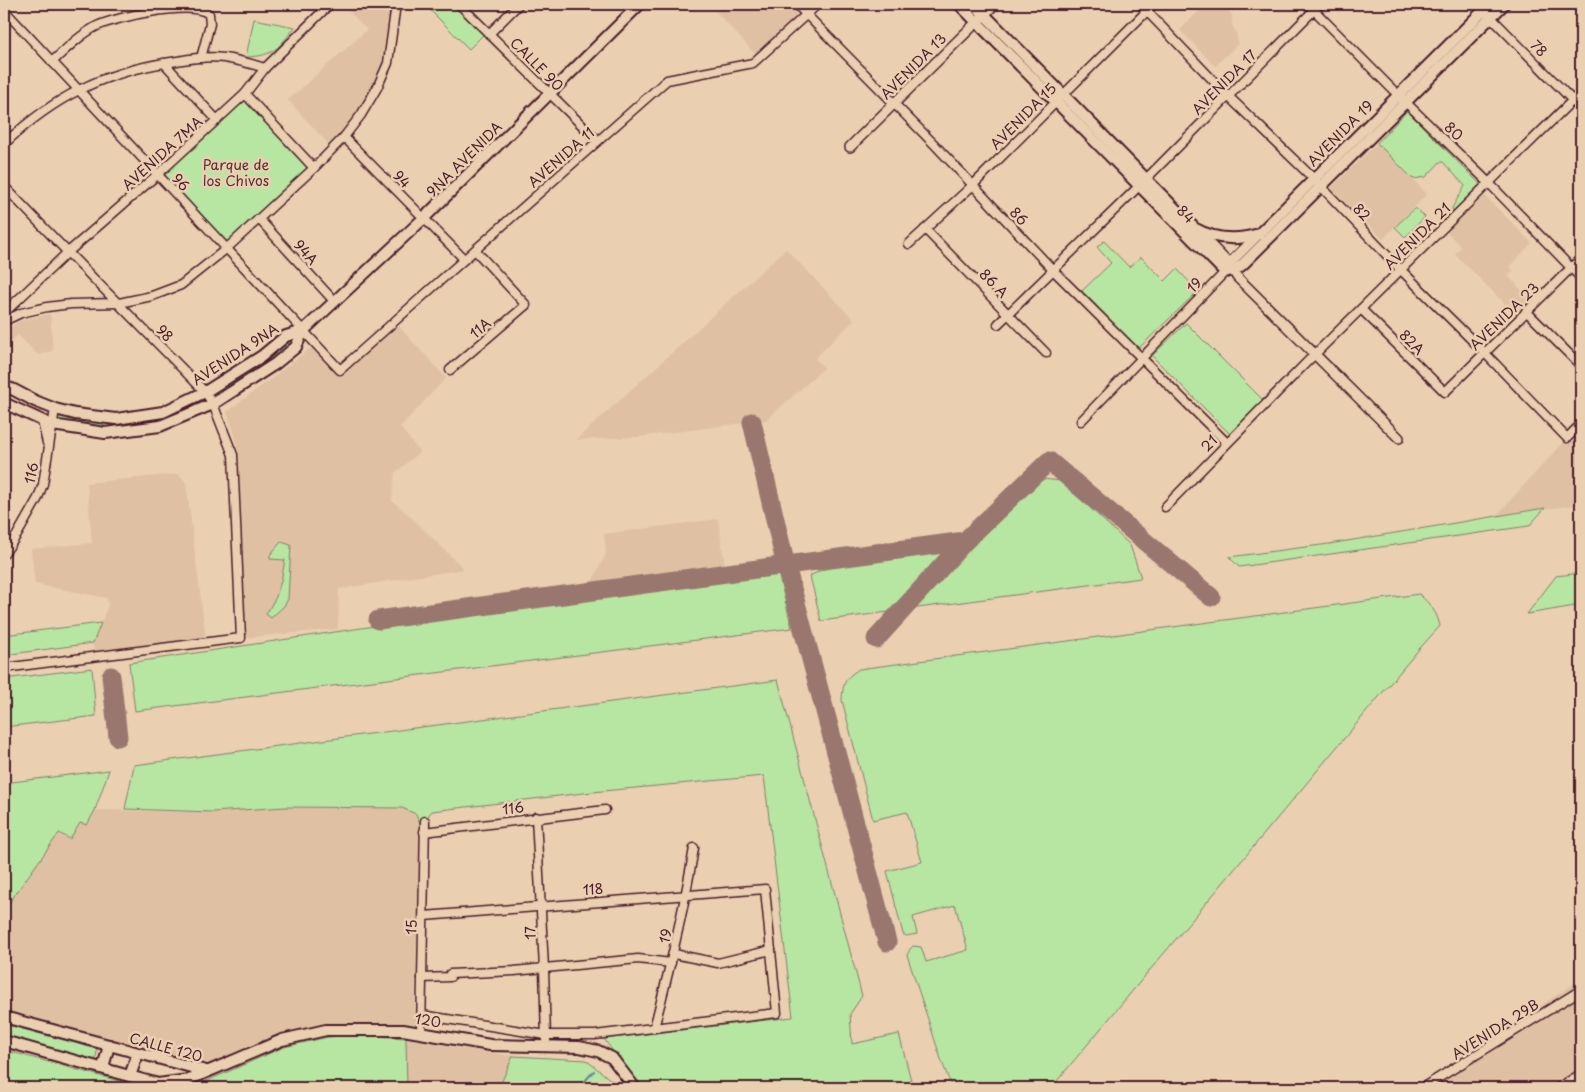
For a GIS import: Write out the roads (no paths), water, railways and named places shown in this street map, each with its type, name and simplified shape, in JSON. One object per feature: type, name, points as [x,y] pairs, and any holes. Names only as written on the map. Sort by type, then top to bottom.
[{"type":"main road","name":"9NA AVENIDA","points":[[303,331],[424,218],[640,4]]},
{"type":"main road","name":"84","points":[[959,4],[981,18],[1229,269]]},
{"type":"main road","name":"84","points":[[974,4],[981,18]]},
{"type":"main road","name":"AVENIDA 19","points":[[1229,269],[1238,268],[1243,264],[1317,183],[1402,98],[1486,8],[1504,4]]},
{"type":"main road","name":"84","points":[[1142,182],[1194,228]]},
{"type":"main road","name":"AVENIDA 19","points":[[1259,234],[1317,183]]},
{"type":"main road","points":[[1194,228],[1204,234],[1227,239],[1259,234]]},
{"type":"main road","name":"AVENIDA 9NA","points":[[8,388],[55,409],[76,414],[116,419],[163,412],[205,392],[262,356],[286,336],[303,331]]},
{"type":"main road","name":"AVENIDA 9NA","points":[[4,402],[47,423],[105,432],[160,426],[213,404],[275,364],[296,348],[303,331]]},
{"type":"main road","name":"CALLE 120","points":[[4,1018],[206,1072]]},
{"type":"main road","name":"120","points":[[206,1072],[282,1040],[326,1030],[403,1030],[490,1044],[579,1047],[598,1050],[612,1058],[635,1088]]},
{"type":"main road","name":"CALLE 120","points":[[4,1041],[158,1084],[188,1080],[206,1072]]},
{"type":"main road","points":[[103,1068],[109,1045]]},
{"type":"main road","points":[[130,1076],[138,1053]]},
{"type":"street","name":"AVENIDA 7MA","points":[[4,313],[67,253],[157,175],[245,94],[265,68],[330,4]]},
{"type":"street","points":[[4,320],[20,312],[71,304],[119,303],[152,296],[181,285],[226,249],[314,168],[344,137],[361,115],[377,88],[388,63],[396,4]]},
{"type":"street","name":"CALLE 90","points":[[459,4],[598,141]]},
{"type":"street","points":[[489,34],[520,4]]},
{"type":"street","name":"86","points":[[796,4],[895,104],[1053,270],[1227,443]]},
{"type":"street","name":"AVENIDA 11","points":[[340,370],[667,80],[753,63],[818,4]]},
{"type":"street","name":"AVENIDA 13","points":[[850,147],[995,4]]},
{"type":"street","name":"82","points":[[1140,4],[1228,96],[1317,183],[1567,438],[1581,424]]},
{"type":"street","name":"AVENIDA 15","points":[[909,244],[973,185],[1154,4]]},
{"type":"street","name":"AVENIDA 17","points":[[1008,314],[1228,96],[1311,7],[1320,4]]},
{"type":"street","name":"80","points":[[1311,7],[1488,182],[1581,278]]},
{"type":"street","name":"78","points":[[1486,8],[1581,109]]},
{"type":"street","points":[[52,62],[76,40],[97,26],[119,18],[145,12],[198,9],[209,14],[210,24],[201,58]]},
{"type":"street","name":"96","points":[[4,10],[340,370]]},
{"type":"street","points":[[4,144],[25,124],[78,89],[126,70],[201,58],[224,58],[265,68]]},
{"type":"street","points":[[164,63],[216,120]]},
{"type":"street","name":"AVENIDA 21","points":[[1271,398],[1581,92]]},
{"type":"street","points":[[245,94],[314,168]]},
{"type":"street","name":"94","points":[[344,137],[464,259]]},
{"type":"street","name":"98","points":[[4,186],[67,253],[119,303],[205,392],[213,404],[233,455],[242,638],[4,668]]},
{"type":"street","name":"94A","points":[[259,219],[334,301]]},
{"type":"street","points":[[1194,228],[1229,269],[1259,234]]},
{"type":"street","name":"86 A","points":[[925,230],[1046,353]]},
{"type":"street","name":"11A","points":[[450,370],[526,305],[475,250]]},
{"type":"street","name":"AVENIDA 23","points":[[1444,392],[1581,258]]},
{"type":"street","name":"19","points":[[1141,358],[1229,269]]},
{"type":"street","name":"84","points":[[1229,269],[1234,279],[1397,440]]},
{"type":"street","points":[[13,304],[20,312]]},
{"type":"street","name":"82A","points":[[1362,310],[1444,392]]},
{"type":"street","points":[[1526,311],[1581,366]]},
{"type":"street","points":[[998,324],[1008,314]]},
{"type":"street","points":[[1081,421],[1141,358]]},
{"type":"street","points":[[4,380],[8,388]]},
{"type":"street","name":"21","points":[[1165,507],[1271,398]]},
{"type":"street","name":"116","points":[[4,554],[38,498],[43,484],[48,448],[47,423],[55,409]]},
{"type":"street","name":"116","points":[[424,832],[605,810]]},
{"type":"street","name":"17","points":[[536,818],[546,1047]]},
{"type":"street","name":"15","points":[[422,1033],[425,821]]},
{"type":"street","name":"19","points":[[654,1028],[674,954],[694,848]]},
{"type":"street","name":"118","points":[[424,916],[765,889],[770,950]]},
{"type":"street","points":[[674,954],[718,963],[770,950]]},
{"type":"street","name":"120","points":[[422,1016],[546,1035],[595,1035],[776,1013],[770,950]]},
{"type":"street","points":[[422,978],[450,977],[450,974],[638,959],[671,963]]},
{"type":"street","name":"AVENIDA 29B","points":[[1422,1088],[1581,991]]},
{"type":"street","points":[[1558,1088],[1581,1074]]},
{"type":"waterway","points":[[570,1088],[583,1083],[594,1071]]},
{"type":"park label","name":"Parque de los Chivos","points":[[236,172]]}]
